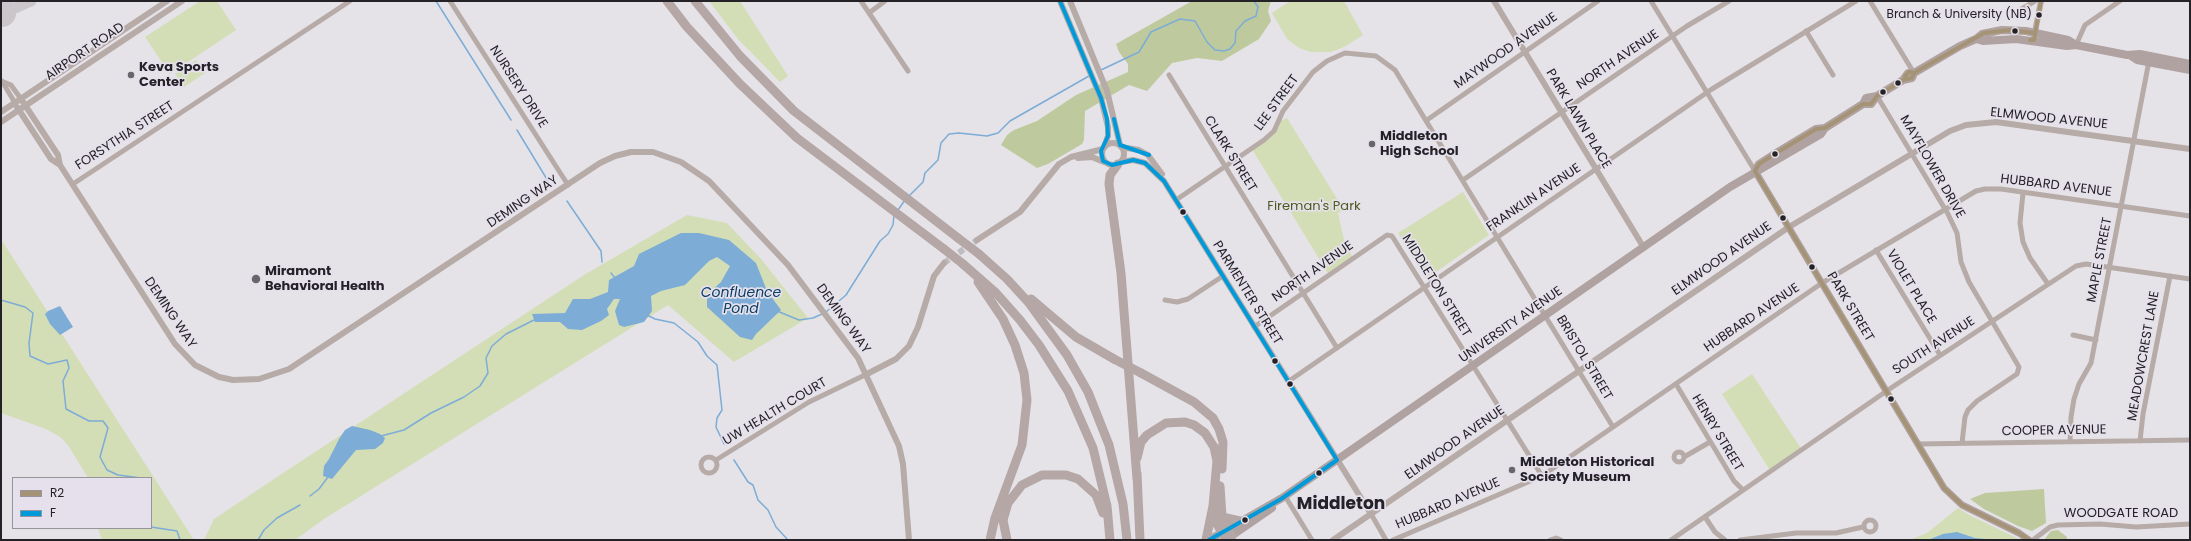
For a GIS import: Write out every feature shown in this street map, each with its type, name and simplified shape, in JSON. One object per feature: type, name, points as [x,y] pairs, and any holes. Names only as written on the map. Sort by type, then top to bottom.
[{"type":"highway","points":[[667,1],[687,27],[720,63],[796,138],[964,265],[996,293],[1029,331],[1068,391],[1093,448],[1107,506],[1109,540]]},
{"type":"highway","points":[[672,1],[720,63]]},
{"type":"highway","points":[[695,1],[730,46],[778,96],[815,128],[924,210],[979,254],[1076,337],[1202,407],[1216,423],[1221,435],[1224,452],[1220,497],[1222,517],[1228,537]]},
{"type":"highway","points":[[1120,163],[1110,175],[1109,184],[1121,273],[1137,479],[1140,540]]},
{"type":"highway","points":[[964,265],[1003,319],[1020,357],[1027,400],[1022,445],[995,518],[990,540]]},
{"type":"highway","points":[[1007,278],[1044,322],[1067,355],[1088,392],[1109,445],[1123,504],[1127,540]]},
{"type":"highway","points":[[1137,479],[1138,450],[1146,435],[1166,423],[1177,421],[1190,423],[1205,433],[1216,453],[1213,506],[1206,540]]},
{"type":"highway","points":[[1007,540],[1003,520],[1005,511],[1012,496],[1029,480],[1048,474],[1071,476],[1092,491],[1101,506],[1109,540]]},
{"type":"highway","points":[[1213,506],[1216,519],[1228,537]]},
{"type":"highway","points":[[1222,517],[1240,521]]},
{"type":"main road","name":"UNIVERSITY AVENUE","points":[[1209,540],[1228,537],[1266,513],[1283,498],[1337,460],[1755,171],[1759,164],[1772,155],[1816,128],[1825,128],[1863,104],[1872,103],[1877,96],[1903,80],[1912,79],[1914,73],[1960,46],[1976,39],[1984,33],[1999,30],[2019,30],[2034,37],[2067,46],[2076,45],[2131,56],[2137,60],[2149,59],[2190,64]]},
{"type":"main road","name":"UNIVERSITY AVENUE","points":[[2149,59],[2190,70]]},
{"type":"main road","name":"PARK STREET","points":[[1755,171],[1942,484],[1955,500],[1973,511],[2020,533],[2029,540]]},
{"type":"main road","name":"UNIVERSITY AVENUE","points":[[1228,537],[1240,521],[1283,498]]},
{"type":"street","name":"AIRPORT ROAD","points":[[1,112],[167,1]]},
{"type":"street","name":"AIRPORT ROAD","points":[[1,122],[182,1]]},
{"type":"street","name":"FORSYTHIA STREET","points":[[73,184],[350,1]]},
{"type":"street","name":"NURSERY DRIVE","points":[[450,1],[568,185]]},
{"type":"street","points":[[861,1],[908,71]]},
{"type":"street","points":[[869,13],[884,1]]},
{"type":"street","points":[[1060,1],[1095,84],[1108,127],[1108,136],[1103,148],[1102,158],[1105,163]]},
{"type":"street","points":[[1052,171],[1069,161],[1081,157],[1092,157],[1112,166],[1120,163],[1124,156],[1120,146],[1111,104],[1102,78],[1070,1]]},
{"type":"street","name":"PARK LAWN PLACE","points":[[1494,1],[1644,248]]},
{"type":"street","name":"MAYWOOD AVENUE","points":[[1427,120],[1598,1]]},
{"type":"street","name":"PARK STREET","points":[[1652,1],[1755,171]]},
{"type":"street","name":"NORTH AVENUE","points":[[1463,180],[1673,36],[1729,1]]},
{"type":"street","name":"FRANKLIN AVENUE","points":[[1288,381],[1707,92],[1856,1]]},
{"type":"street","points":[[1870,1],[1914,73]]},
{"type":"street","points":[[2016,15],[2020,10],[2035,1]]},
{"type":"street","points":[[2034,37],[2041,1]]},
{"type":"street","points":[[2076,45],[2084,25],[2120,1]]},
{"type":"street","points":[[1806,31],[1833,75]]},
{"type":"street","name":"BRISTOL STREET","points":[[1334,56],[1345,53],[1376,56],[1386,61],[1395,70],[1427,120],[1613,427]]},
{"type":"street","name":"LEE STREET","points":[[1176,200],[1262,141],[1274,131],[1283,111],[1313,72],[1334,56]]},
{"type":"street","name":"MAPLE STREET","points":[[2070,442],[2071,417],[2075,395],[2091,363],[2096,340],[2149,59]]},
{"type":"street","name":"CLARK STREET","points":[[1169,75],[1337,348]]},
{"type":"street","points":[[1,81],[11,85],[21,99]]},
{"type":"street","points":[[1,81],[15,103]]},
{"type":"street","name":"MAYFLOWER DRIVE","points":[[1877,96],[1945,210],[1957,233],[1964,270],[2019,368],[2017,374],[1968,410],[1964,417],[1962,443]]},
{"type":"street","name":"DEMING WAY","points":[[21,99],[58,155],[60,164],[181,352],[195,364],[219,377],[247,380],[269,377],[289,369],[600,163],[615,156],[631,152],[653,152],[681,162],[708,181],[788,265],[831,320],[858,358],[867,374],[896,438],[900,451],[909,540]]},
{"type":"street","name":"DEMING WAY","points":[[15,103],[51,159],[60,164]]},
{"type":"street","name":"ELMWOOD AVENUE","points":[[1333,540],[1789,227],[1950,131],[1966,125],[1990,122],[2134,140],[2190,149]]},
{"type":"street","points":[[977,240],[1020,212],[1059,164],[1071,157],[1103,148],[1110,143],[1120,146]]},
{"type":"street","name":"PARMENTER STREET","points":[[1120,146],[1140,150],[1148,154],[1156,164],[1164,181],[1386,540]]},
{"type":"street","name":"PARMENTER STREET","points":[[1120,163],[1133,160],[1145,162],[1164,181]]},
{"type":"street","name":"HUBBARD AVENUE","points":[[1393,540],[1542,476],[1822,283],[1981,189],[2001,189],[2190,216]]},
{"type":"street","points":[[2022,193],[2020,223],[2021,237],[2030,258],[2048,284]]},
{"type":"street","name":"MIDDLETON STREET","points":[[1385,236],[1388,234],[1392,236],[1542,476]]},
{"type":"street","name":"NORTH AVENUE","points":[[1254,326],[1385,236]]},
{"type":"street","name":"VIOLET PLACE","points":[[1876,250],[1940,355]]},
{"type":"street","points":[[867,374],[896,359],[909,346],[918,327],[934,276],[944,263]]},
{"type":"street","name":"SOUTH AVENUE","points":[[1671,540],[1940,355],[2076,266],[2086,264],[2190,279]]},
{"type":"street","points":[[1165,300],[1177,302],[1188,299],[1223,276]]},
{"type":"street","name":"MEADOWCREST LANE","points":[[2140,441],[2143,414],[2170,276]]},
{"type":"street","points":[[2073,335],[2096,340]]},
{"type":"street","name":"UW HEALTH COURT","points":[[716,460],[815,399],[867,374]]},
{"type":"street","name":"HENRY STREET","points":[[1676,384],[1734,481],[1744,490]]},
{"type":"street","name":"COOPER AVENUE","points":[[1918,444],[2190,440]]},
{"type":"street","points":[[1684,457],[1710,442]]},
{"type":"street","points":[[1283,498],[1312,540]]},
{"type":"street","points":[[1705,517],[1715,532],[1725,540]]},
{"type":"street","name":"WOODGATE ROAD","points":[[2034,540],[2050,527],[2058,525],[2100,524],[2136,528],[2190,524]]},
{"type":"street","points":[[1740,540],[1796,533],[1836,533],[1863,528]]},
{"type":"street","points":[[1550,540],[1559,539]]},
{"type":"green space","points":[[200,1],[217,1],[236,30],[170,74],[145,37]]},
{"type":"green space","points":[[709,1],[740,1],[788,76],[780,82],[738,39]]},
{"type":"green space","points":[[1192,1],[1271,1],[1268,11],[1271,21],[1259,39],[1222,61],[1197,58],[1172,63],[1147,91],[1129,85],[1085,111],[1084,140],[1082,144],[1048,164],[1037,168],[1001,145],[1007,135],[1014,130],[1037,121],[1076,95],[1128,72],[1128,64],[1119,52],[1116,44]]},
{"type":"green space","points":[[1290,1],[1344,1],[1363,35],[1344,47],[1331,52],[1311,52],[1299,48],[1287,39],[1272,13]]},
{"type":"green space","points":[[196,60],[205,73],[184,87],[175,74]]},
{"type":"green space","name":"Fireman's Park","points":[[1287,118],[1344,210],[1338,213],[1345,244],[1353,258],[1329,275],[1252,149],[1264,140],[1280,121]]},
{"type":"green space","points":[[1463,192],[1489,235],[1426,279],[1398,233]]},
{"type":"green space","points":[[687,215],[727,223],[761,259],[808,318],[734,362],[668,305],[324,519],[295,540],[204,540],[214,519],[584,275]]},
{"type":"green space","points":[[1,239],[194,540],[102,540],[98,529],[152,529],[152,477],[87,477],[68,445],[60,437],[46,429],[1,413]]},
{"type":"green space","points":[[1752,374],[1802,450],[1771,472],[1722,394]]},
{"type":"green space","points":[[2044,489],[2046,523],[2032,531],[2018,526],[1984,509],[1970,499],[1985,493]]},
{"type":"green space","points":[[1958,508],[1971,516],[2021,540],[1909,540],[1927,533]]},
{"type":"green space","points":[[2058,530],[2067,537],[2067,540],[2044,540],[2051,531]]},
{"type":"water","name":"Confluence Pond","points":[[681,233],[699,233],[729,240],[756,263],[767,291],[781,310],[756,334],[752,340],[740,337],[707,307],[707,295],[721,282],[730,266],[717,257],[709,261],[685,285],[661,291],[651,296],[652,311],[644,322],[624,327],[619,325],[615,311],[620,299],[614,299],[607,309],[609,315],[601,321],[582,330],[568,329],[560,322],[535,322],[532,314],[565,313],[573,299],[590,299],[608,292],[609,280],[634,266],[639,254]]},
{"type":"water","points":[[60,306],[73,327],[60,335],[50,324],[45,314],[48,311]]},
{"type":"water","points":[[352,426],[380,434],[385,438],[383,443],[375,449],[356,450],[332,479],[323,476],[324,466],[339,439],[345,430]]},
{"type":"water","points":[[1957,532],[1975,538],[1996,540],[1928,540],[1943,534]]},
{"type":"waterway","points":[[436,1],[511,120]]},
{"type":"waterway","points":[[1101,70],[1139,52],[1151,32],[1180,19],[1195,21],[1207,42],[1215,50],[1224,51],[1230,49],[1235,43],[1236,31],[1245,21],[1256,16],[1258,7],[1254,1]]},
{"type":"waterway","points":[[909,196],[923,182],[925,173],[938,160],[941,143],[949,134],[959,133],[987,136],[998,133],[1010,121],[1089,76]]},
{"type":"waterway","points":[[517,130],[548,181]]},
{"type":"waterway","points":[[898,210],[905,200]]},
{"type":"waterway","points":[[567,201],[601,251],[602,262]]},
{"type":"waterway","points":[[826,312],[846,295],[880,241],[888,234],[893,225],[894,215]]},
{"type":"waterway","points":[[611,273],[615,278]]},
{"type":"waterway","points":[[1,300],[25,307],[33,313],[29,343],[30,356],[48,364],[67,360],[69,368],[63,381],[66,409],[89,421],[103,421],[108,428],[100,457],[107,470],[118,475],[133,477]]},
{"type":"waterway","points":[[777,311],[799,320],[813,318],[822,314]]},
{"type":"waterway","points":[[647,315],[655,319],[674,323],[698,342],[707,356],[717,365],[722,410],[717,418],[716,427],[724,444]]},
{"type":"waterway","points":[[381,436],[404,430],[431,413],[464,397],[480,386],[488,373],[486,358],[492,346],[506,334],[536,319]]},
{"type":"waterway","points":[[734,460],[748,482],[753,485],[758,500],[768,510],[776,527],[788,540]]},
{"type":"waterway","points":[[310,496],[319,489],[328,477]]},
{"type":"waterway","points":[[258,540],[264,530],[277,518],[300,505]]},
{"type":"waterway","points":[[152,527],[177,531],[180,540]]},
{"type":"taxiway","points":[[1,14],[31,1]]},
{"type":"tunnel","points":[[944,263],[977,240]]},
{"type":"transit line","name":"F","points":[[1060,1],[1101,98],[1107,119],[1108,136],[1101,151],[1103,161],[1112,165],[1133,160],[1145,163],[1164,181],[1337,460],[1281,499],[1209,540]]},
{"type":"transit line","name":"R2","points":[[2030,40],[2034,40],[2041,1]]},
{"type":"transit line","name":"R2","points":[[1905,76],[1909,72],[1914,73],[1984,33],[2010,30],[2035,33]]},
{"type":"transit line","name":"R2","points":[[1755,171],[1759,164],[1773,155],[1816,129],[1825,128],[1863,104],[1871,104],[1877,96],[1903,80],[1912,78],[1914,73]]},
{"type":"transit line","name":"F","points":[[1114,119],[1120,145],[1149,155]]},
{"type":"transit line","name":"R2","points":[[1755,171],[1944,488],[1962,505],[2019,533],[2029,540]]},
{"type":"place","name":"Branch & University (NB)","points":[[2039,15]]},
{"type":"place","name":"Keva Sports Center","points":[[131,75]]},
{"type":"place","name":"Middleton High School","points":[[1372,144]]},
{"type":"place","name":"Miramont Behavioral Health","points":[[256,279]]},
{"type":"place","name":"Middleton Historical Society Museum","points":[[1512,470]]},
{"type":"district","name":"Middleton","points":[[1341,505]]}]
